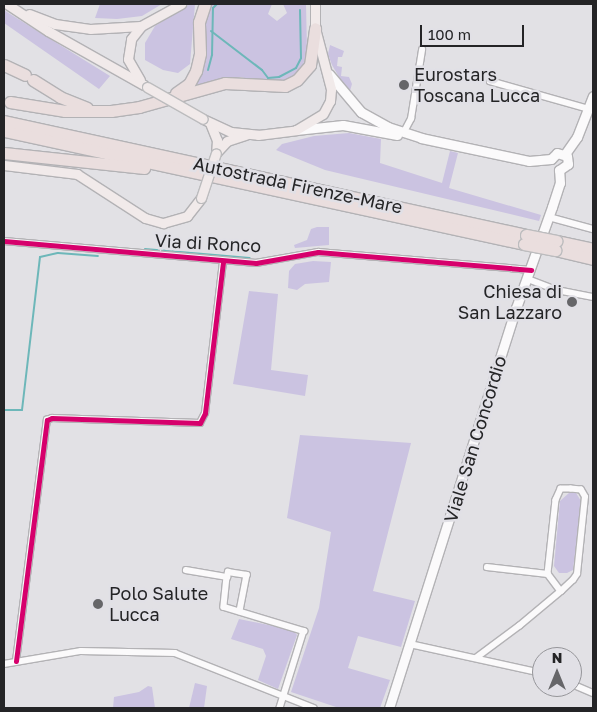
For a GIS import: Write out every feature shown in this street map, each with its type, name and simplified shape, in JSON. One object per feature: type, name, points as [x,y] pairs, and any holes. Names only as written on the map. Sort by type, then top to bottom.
[{"type":"highway","points":[[154,103],[184,88],[196,72],[200,53],[199,22],[205,4]]},
{"type":"highway","points":[[10,102],[50,109],[96,111],[130,109],[225,83],[272,87],[291,84],[310,65],[315,28]]},
{"type":"highway","points":[[4,65],[65,100],[96,111]]},
{"type":"highway","name":"Autostrada Firenze-Mare","points":[[4,121],[556,246],[593,259]]},
{"type":"highway","name":"Autostrada Firenze-Mare","points":[[4,131],[197,173],[525,239]]},
{"type":"highway","points":[[4,153],[197,173]]},
{"type":"highway","name":"Autostrada Firenze-Mare","points":[[556,246],[593,249]]},
{"type":"main road","points":[[146,86],[132,71],[128,53],[131,39],[142,26],[181,4]]},
{"type":"main road","points":[[296,130],[317,119],[326,110],[332,93],[329,74],[315,28],[315,4]]},
{"type":"main road","points":[[10,5],[55,24],[90,29],[142,26]]},
{"type":"main road","points":[[10,5],[48,31],[206,121],[231,132],[248,134],[356,126],[528,161],[551,159],[556,153],[565,154]]},
{"type":"main road","points":[[329,74],[361,112],[421,138]]},
{"type":"main road","name":"Viale San Concordio","points":[[389,708],[560,183],[559,170],[568,164],[565,154],[577,137],[593,96]]},
{"type":"main road","points":[[4,165],[77,174],[139,214],[160,223],[184,218],[202,198],[216,152],[217,140],[206,121]]},
{"type":"main road","points":[[216,152],[227,141],[248,134]]},
{"type":"main road","points":[[551,159],[554,167],[559,170]]},
{"type":"street","points":[[404,132],[410,118],[422,50]]},
{"type":"street","points":[[490,81],[588,109]]},
{"type":"street","points":[[549,217],[593,228]]},
{"type":"street","name":"Via di Ronco","points":[[4,241],[256,263],[318,252],[529,274],[556,290],[593,297]]},
{"type":"street","points":[[16,661],[47,420],[200,424],[205,413],[223,261]]},
{"type":"street","points":[[476,658],[561,591],[577,574],[586,497],[581,490],[561,489],[557,495],[548,574],[561,591]]},
{"type":"street","points":[[486,568],[548,574]]},
{"type":"street","points":[[186,570],[228,577]]},
{"type":"street","points":[[240,611],[247,575],[228,572],[224,607],[304,631],[280,708]]},
{"type":"street","points":[[410,644],[532,671]]},
{"type":"street","points":[[4,664],[81,651],[175,652],[314,708]]},
{"type":"shaded area","points":[[100,4],[162,4],[142,16],[117,19],[95,18]]},
{"type":"shaded area","points":[[190,4],[195,4],[190,64],[178,73],[163,70],[145,60],[145,43],[155,26]]},
{"type":"shaded area","points":[[209,4],[272,4],[268,14],[277,21],[287,13],[283,4],[306,4],[307,51],[302,69],[286,82],[267,84],[241,77],[197,87],[202,32]]},
{"type":"shaded area","points":[[4,10],[110,76],[99,89],[4,23]]},
{"type":"shaded area","points":[[330,45],[344,51],[342,57],[338,57],[337,66],[342,67],[341,76],[349,77],[352,84],[349,94],[332,65],[328,54]]},
{"type":"shaded area","points":[[349,133],[381,139],[380,163],[442,183],[450,151],[458,153],[449,188],[541,215],[539,221],[325,170],[276,150],[282,144],[314,136]]},
{"type":"shaded area","points":[[329,227],[329,245],[295,248],[294,245],[307,240],[311,229]]},
{"type":"shaded area","points":[[313,261],[331,262],[329,282],[305,284],[297,290],[288,288],[289,271],[295,264]]},
{"type":"shaded area","points":[[249,291],[278,294],[271,370],[308,375],[305,396],[233,384]]},
{"type":"shaded area","points":[[300,435],[411,443],[373,591],[415,601],[401,647],[358,636],[348,668],[390,680],[380,708],[339,708],[291,692],[319,608],[331,532],[287,518]]},
{"type":"shaded area","points":[[569,493],[576,493],[581,501],[573,570],[567,573],[559,573],[554,566],[560,501]]},
{"type":"shaded area","points":[[239,619],[293,630],[297,635],[278,689],[258,680],[266,656],[263,649],[231,639]]},
{"type":"shaded area","points":[[195,683],[207,686],[204,708],[189,708]]},
{"type":"shaded area","points":[[148,686],[152,687],[155,708],[113,708],[114,697],[139,692]]},
{"type":"waterway","points":[[208,70],[212,55],[213,8],[217,4]]},
{"type":"waterway","points":[[211,31],[262,70],[268,78],[279,77],[296,68],[301,58],[300,10]]},
{"type":"waterway","points":[[145,249],[250,258]]},
{"type":"waterway","points":[[4,410],[22,410],[40,257],[58,253],[98,256]]},
{"type":"cycle path","points":[[4,241],[256,263],[318,252],[531,270]]},
{"type":"cycle path","points":[[16,661],[47,420],[52,418],[200,423],[205,413],[223,261]]},
{"type":"place","name":"Eurostars Toscana Lucca","points":[[404,85]]},
{"type":"place","name":"Chiesa di San Lazzaro","points":[[572,302]]},
{"type":"place","name":"Polo Salute Lucca","points":[[98,604]]}]
